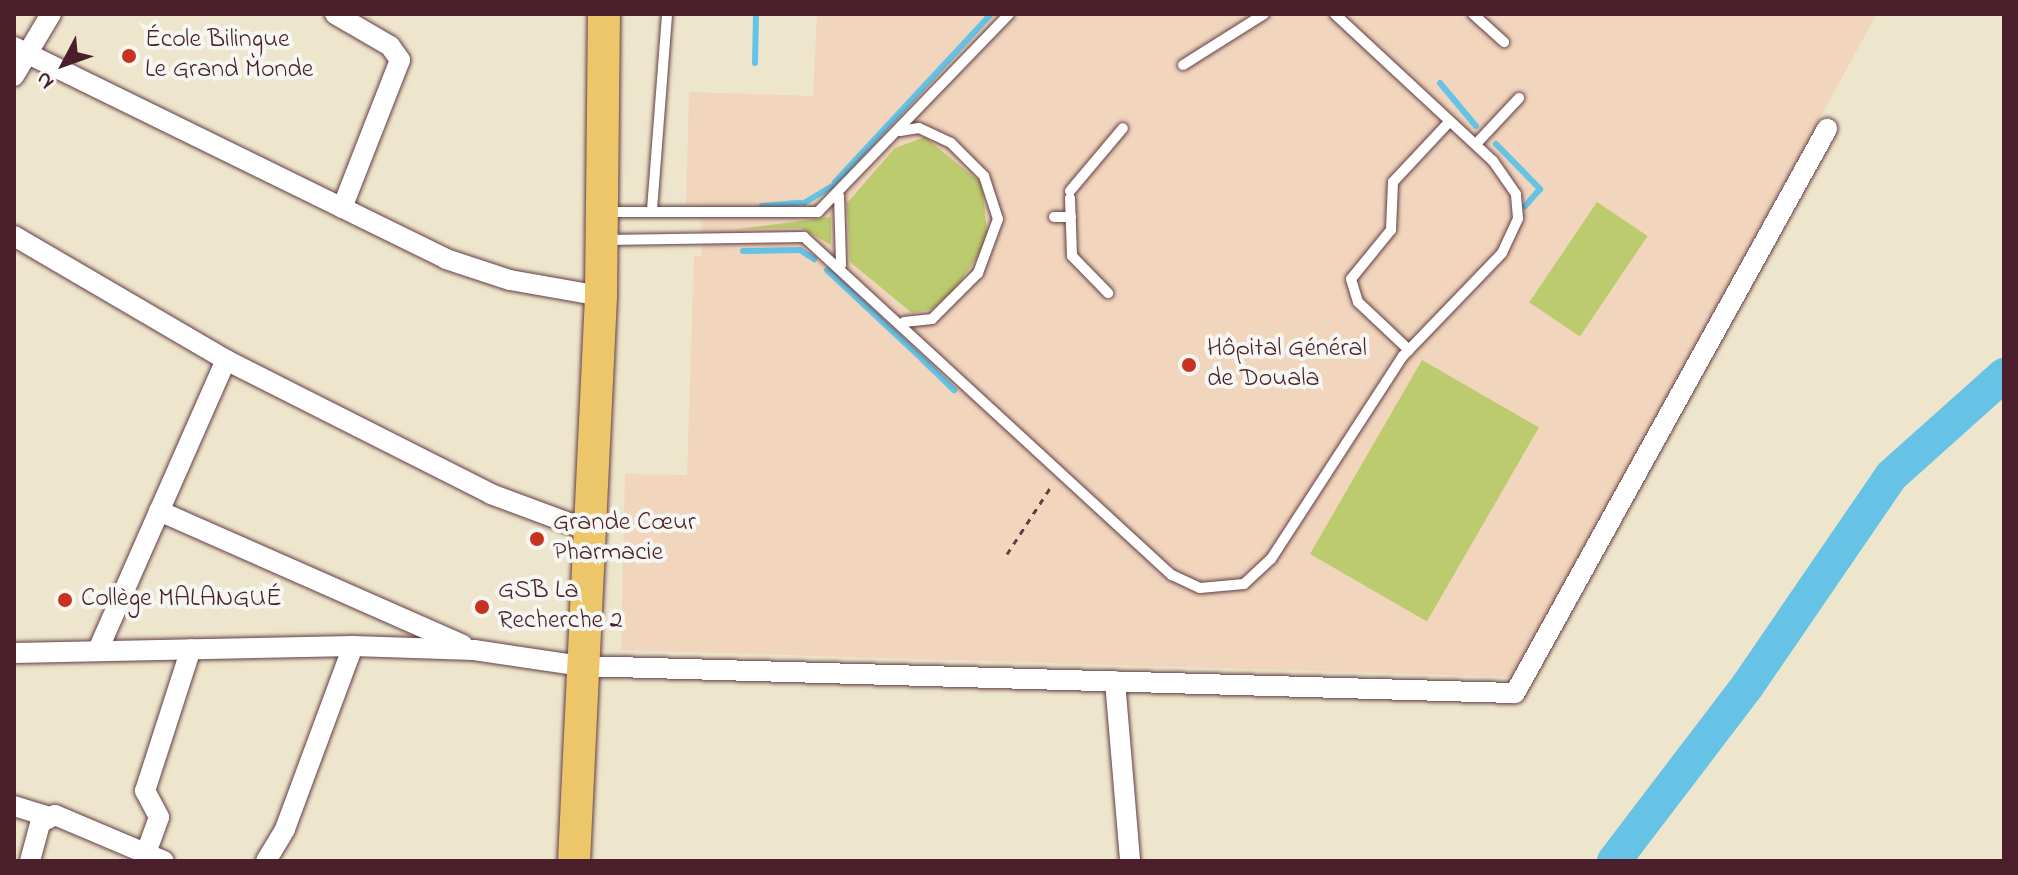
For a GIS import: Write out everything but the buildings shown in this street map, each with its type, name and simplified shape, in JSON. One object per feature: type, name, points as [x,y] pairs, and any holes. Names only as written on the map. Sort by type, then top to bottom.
[{"type":"main road","points":[[574,861],[585,529],[601,296],[604,14]]},
{"type":"street","points":[[14,76],[21,50],[51,14]]},
{"type":"street","points":[[335,14],[390,46],[400,60],[342,208]]},
{"type":"street","points":[[21,50],[342,208],[485,274],[601,296]]},
{"type":"street","points":[[14,653],[353,646],[474,650],[581,666],[1519,692],[1827,129]]},
{"type":"street","points":[[14,236],[226,360],[491,494],[585,529]]},
{"type":"street","points":[[98,650],[226,360]]},
{"type":"street","points":[[159,511],[474,650]]},
{"type":"street","points":[[266,861],[353,646]]},
{"type":"street","points":[[14,806],[155,857],[159,813],[145,791],[191,649]]},
{"type":"street","points":[[1115,681],[1130,861]]},
{"type":"street","points":[[30,861],[47,816]]},
{"type":"lane","points":[[652,210],[667,14]]},
{"type":"lane","points":[[601,226],[652,210],[804,216],[839,196],[1010,14]]},
{"type":"lane","points":[[1183,65],[1264,14]]},
{"type":"lane","points":[[601,226],[671,245],[804,237],[841,265],[1172,575],[1200,588],[1244,584],[1271,559],[1409,350],[1513,236],[1516,194],[1476,144],[1335,14]]},
{"type":"lane","points":[[1473,14],[1504,42]]},
{"type":"lane","points":[[1476,144],[1519,98]]},
{"type":"lane","points":[[1409,350],[1358,302],[1351,279],[1395,220],[1393,182],[1450,121]]},
{"type":"lane","points":[[900,131],[919,128],[951,143],[984,176],[1003,219],[978,273],[932,319],[902,322]]},
{"type":"lane","points":[[1108,293],[1077,266],[1070,195],[1123,128]]},
{"type":"lane","points":[[839,196],[841,265]]},
{"type":"lane","points":[[1054,217],[1071,217]]},
{"type":"path","points":[[1007,554],[1060,472]]},
{"type":"shaded area","name":"Hôpital Général de Douala","points":[[817,14],[1876,15],[1515,677],[621,650],[625,474],[687,475],[694,256],[701,256],[703,242],[698,204],[686,204],[689,92],[813,96]]},
{"type":"green space","points":[[925,137],[982,184],[988,242],[953,291],[932,309],[912,313],[850,262],[847,203],[895,148]]},
{"type":"green space","points":[[1597,202],[1648,236],[1580,336],[1529,302]]},
{"type":"green space","points":[[831,217],[831,245],[801,228],[738,229]]},
{"type":"green space","points":[[1422,360],[1539,428],[1427,621],[1310,554]]},
{"type":"waterway","points":[[755,63],[756,14]]},
{"type":"waterway","points":[[835,182],[991,14]]},
{"type":"waterway","points":[[1440,83],[1476,126]]},
{"type":"waterway","points":[[1496,144],[1540,189],[1525,206]]},
{"type":"waterway","points":[[804,203],[832,186]]},
{"type":"waterway","points":[[762,206],[800,203]]},
{"type":"waterway","points":[[743,251],[800,250],[814,259]]},
{"type":"waterway","points":[[827,270],[919,356]]},
{"type":"waterway","points":[[922,359],[954,390]]},
{"type":"waterway","points":[[1614,861],[1748,685],[1891,476],[2004,375]]},
{"type":"place","name":"École Bilingue Le Grand Monde","points":[[129,56]]},
{"type":"place","name":"Hôpital Général de Douala","points":[[1189,365]]},
{"type":"place","name":"Grande Cœur Pharmacie","points":[[537,539]]},
{"type":"place","name":"Collège MALANGUÉ","points":[[65,600]]},
{"type":"place","name":"GSB La Recherche 2","points":[[482,607]]}]
